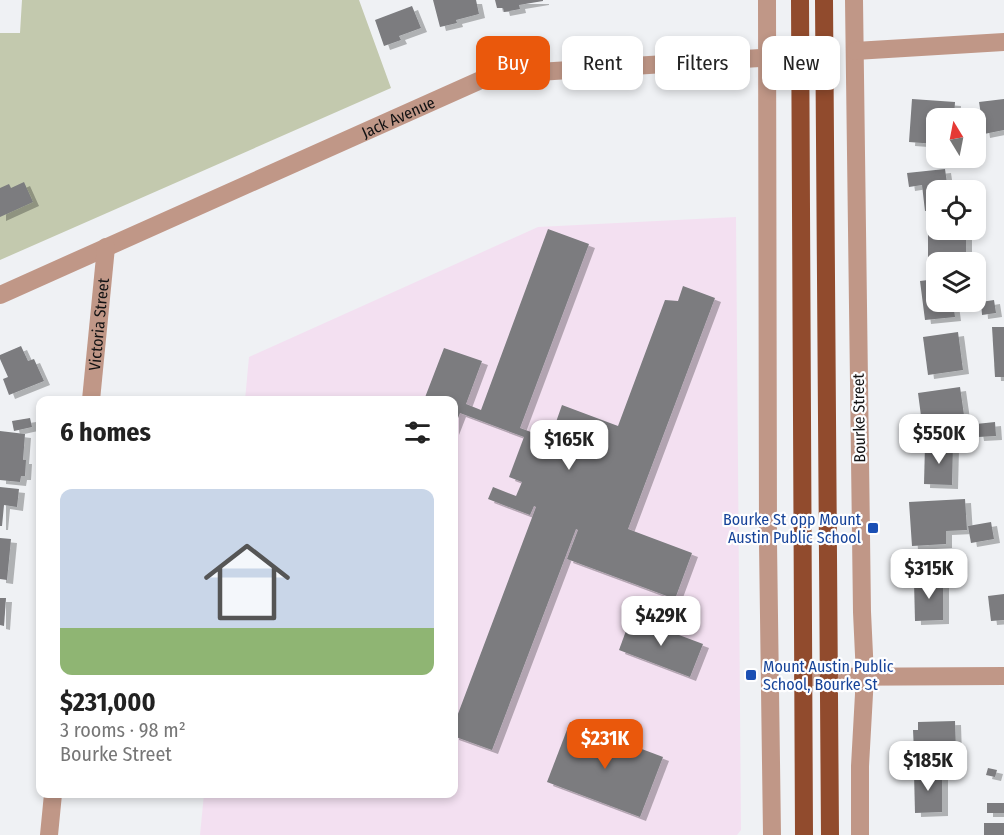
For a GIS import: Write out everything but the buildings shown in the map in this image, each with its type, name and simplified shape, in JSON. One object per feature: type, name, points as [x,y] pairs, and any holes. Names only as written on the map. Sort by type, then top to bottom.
[{"type":"main road","points":[[800,0],[800,36]]},
{"type":"main road","name":"Bourke Street","points":[[824,0],[824,36]]},
{"type":"main road","points":[[800,90],[804,835]]},
{"type":"main road","name":"Bourke Street","points":[[824,90],[830,835]]},
{"type":"street","points":[[766,36],[767,0]]},
{"type":"street","name":"Bourke Street","points":[[854,0],[862,612],[865,676],[860,766],[860,835]]},
{"type":"street","points":[[855,51],[1004,42]]},
{"type":"street","name":"Jack Avenue","points":[[0,295],[483,79],[538,72],[762,56]]},
{"type":"street","points":[[766,90],[772,835]]},
{"type":"street","name":"Victoria Street","points":[[91,396],[106,247]]},
{"type":"street","points":[[803,677],[1004,676]]},
{"type":"street","points":[[49,835],[53,798]]},
{"type":"shaded area","points":[[736,217],[741,830],[737,835],[200,835],[204,798],[458,798],[458,396],[245,396],[249,357],[538,227]]},
{"type":"green space","points":[[22,0],[359,0],[391,88],[0,260],[0,33],[20,33]]},
{"type":"place","name":"Bourke St opp Mount Austin Public School","points":[[873,528]]},
{"type":"place","name":"Mount Austin Public School, Bourke St","points":[[751,675]]}]
